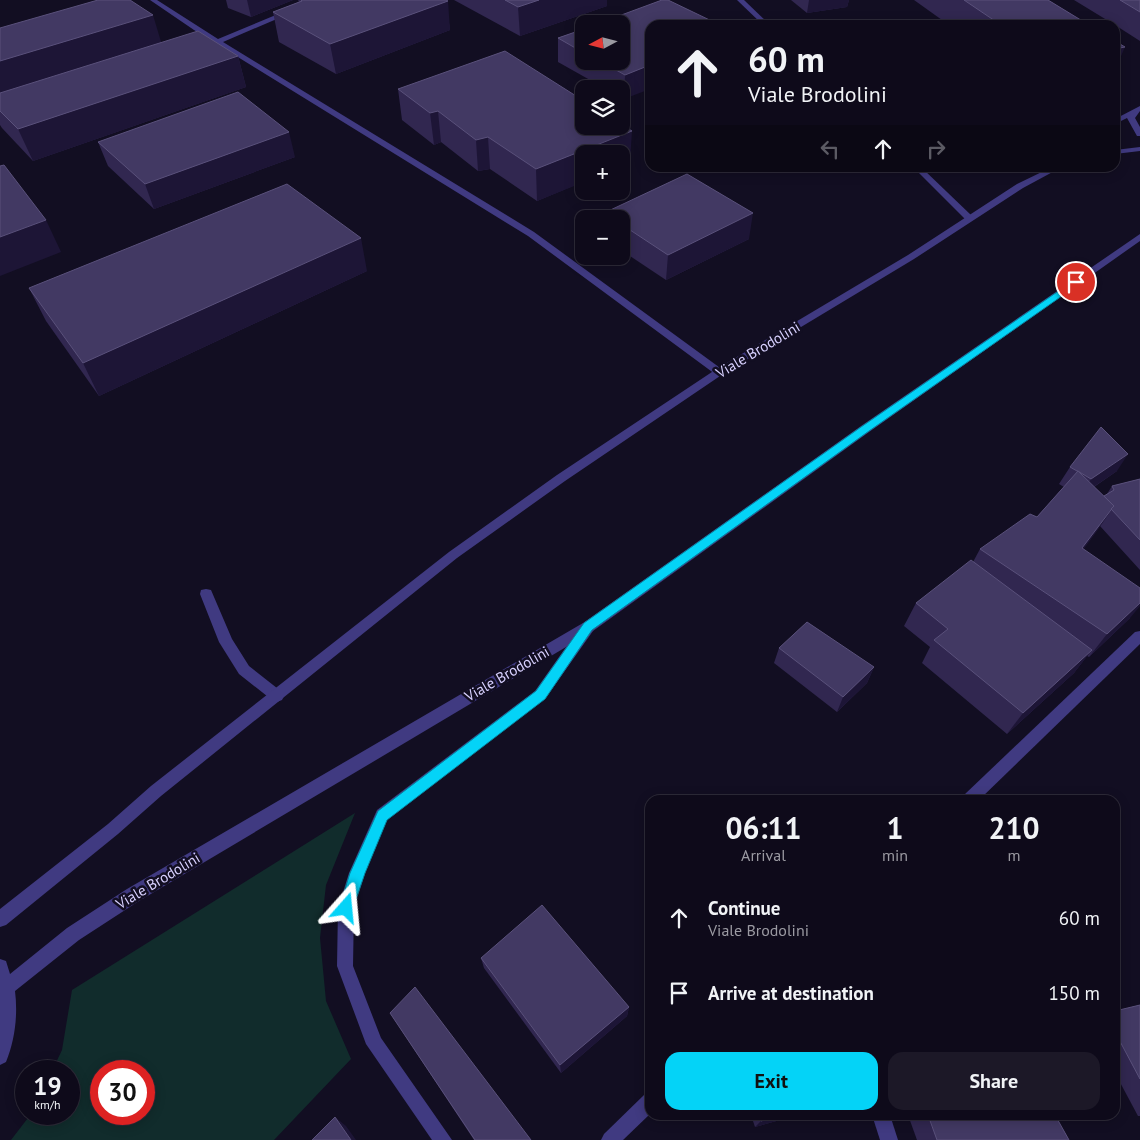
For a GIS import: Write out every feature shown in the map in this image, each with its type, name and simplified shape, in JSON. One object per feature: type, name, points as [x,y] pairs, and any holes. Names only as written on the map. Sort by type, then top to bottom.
[{"type":"street","points":[[154,0],[216,42],[531,234],[719,372]]},
{"type":"street","points":[[216,42],[318,0]]},
{"type":"street","points":[[740,0],[762,20]]},
{"type":"street","points":[[1120,119],[1136,111]]},
{"type":"street","points":[[1136,111],[1131,118],[1140,134]]},
{"type":"street","points":[[1120,151],[1140,149]]},
{"type":"street","points":[[922,172],[969,218]]},
{"type":"street","name":"Viale Brodolini","points":[[0,919],[113,829],[156,791],[453,555],[561,478],[719,372],[911,257],[969,218],[1046,172]]},
{"type":"street","name":"Viale Brodolini","points":[[7,987],[73,934],[133,895],[588,627],[857,434],[1140,237]]},
{"type":"street","points":[[206,594],[226,642],[244,670],[277,696]]},
{"type":"street","points":[[443,1140],[375,1044],[345,966],[346,908],[382,815],[540,695],[588,627]]},
{"type":"street","points":[[974,795],[1140,636]]},
{"type":"street","points":[[0,966],[7,987],[8,1033],[0,1056]]},
{"type":"street","points":[[610,1140],[645,1106]]},
{"type":"street","points":[[883,1120],[889,1140]]},
{"type":"green space","points":[[355,813],[326,885],[320,938],[326,1001],[351,1059],[274,1140],[11,1140],[23,1125],[80,1125],[80,1060],[57,1060],[62,1050],[72,990]]},
{"type":"building","points":[[98,0],[130,0],[153,15],[0,61],[0,28]]},
{"type":"building","points":[[301,0],[448,1],[330,44],[273,12]]},
{"type":"building","points":[[505,0],[539,0],[518,7]]},
{"type":"building","points":[[662,0],[668,0],[710,20],[645,20],[645,67],[625,75],[616,70],[630,70],[630,15],[621,15]]},
{"type":"building","points":[[964,0],[1048,0],[1081,20],[994,20]]},
{"type":"building","points":[[1120,0],[1140,0],[1140,12]]},
{"type":"building","points":[[198,31],[238,56],[18,129],[0,111],[0,93]]},
{"type":"building","points":[[575,32],[575,48],[558,38]]},
{"type":"building","points":[[505,51],[575,95],[575,135],[622,135],[597,145],[575,145],[575,154],[536,169],[488,137],[476,140],[438,111],[430,113],[398,89]]},
{"type":"building","points":[[238,92],[289,132],[145,184],[98,142]]},
{"type":"building","points":[[4,165],[46,220],[0,237],[0,166]]},
{"type":"building","points":[[687,174],[753,213],[668,255],[630,230],[630,210],[610,210]]},
{"type":"building","points":[[287,184],[361,238],[83,363],[29,288]]},
{"type":"building","points":[[1101,427],[1128,454],[1091,479],[1070,467]]},
{"type":"building","points":[[1078,471],[1114,506],[1082,548],[1140,588],[1140,603],[1107,634],[980,549],[1030,514],[1037,517]]},
{"type":"building","points":[[1140,479],[1140,540],[1111,509],[1114,506],[1104,496],[1114,490],[1112,486]]},
{"type":"building","points":[[971,560],[1092,650],[1023,713],[934,640],[948,629],[916,603]]},
{"type":"building","points":[[807,622],[874,667],[843,697],[779,648]]},
{"type":"building","points":[[542,905],[629,1007],[560,1065],[481,958]]},
{"type":"building","points":[[415,987],[531,1140],[475,1140],[390,1013]]},
{"type":"building","points":[[1140,1005],[1140,1079],[1120,1041],[1120,1010]]},
{"type":"building","points":[[335,1117],[351,1140],[312,1140]]},
{"type":"building","points":[[930,1120],[1058,1120],[1069,1140],[937,1140]]},
{"type":"route","points":[[346,908],[382,815],[540,695],[588,627],[865,429],[1076,282]]}]
